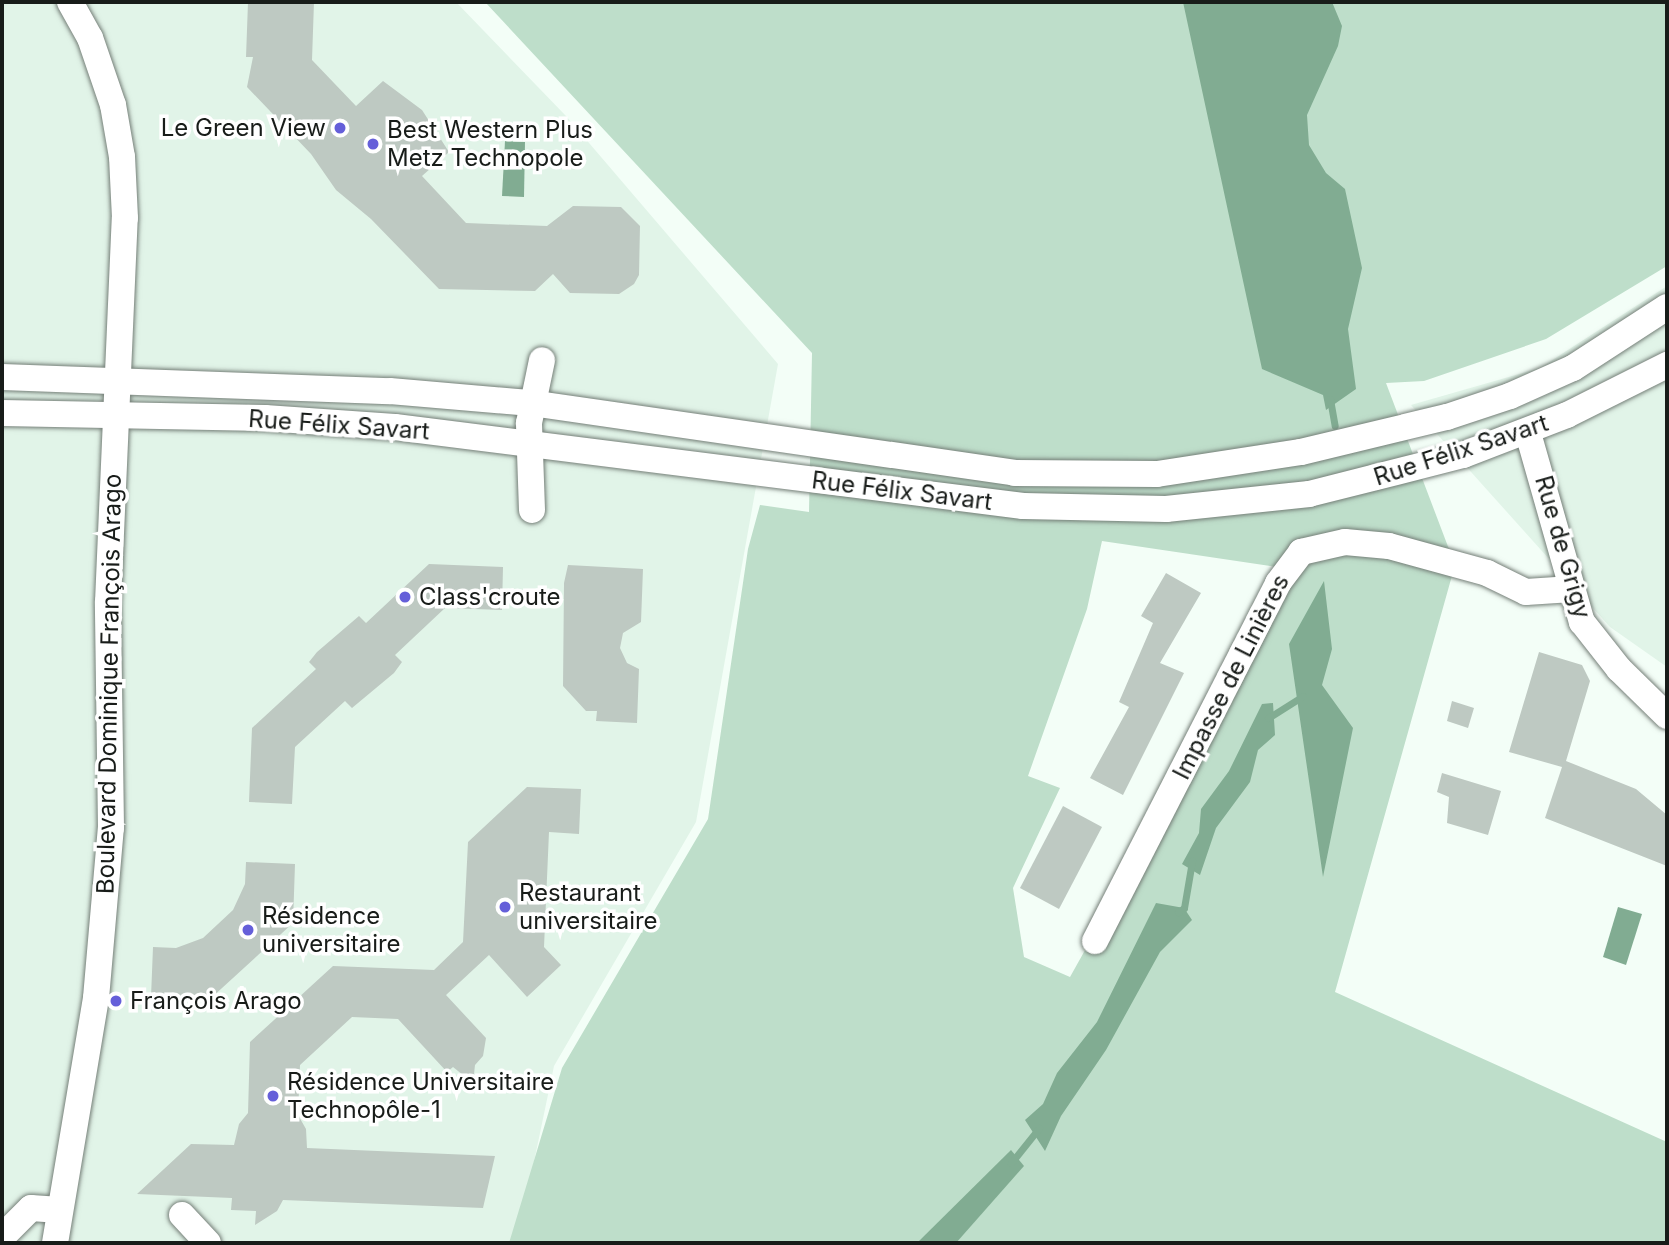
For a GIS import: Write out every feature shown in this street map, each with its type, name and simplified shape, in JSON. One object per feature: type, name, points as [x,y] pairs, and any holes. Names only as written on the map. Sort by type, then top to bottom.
[{"type":"street","name":"Boulevard Dominique François Arago","points":[[55,1243],[96,998],[111,828],[108,602],[114,415],[125,218],[122,157],[105,76],[70,2]]},
{"type":"street","points":[[2,377],[116,379],[390,391],[531,403],[1015,473],[1157,474],[1301,452],[1385,433],[1510,396],[1573,368],[1667,307]]},
{"type":"street","points":[[533,510],[531,403],[542,360]]},
{"type":"street","name":"Rue Félix Savart","points":[[2,413],[278,419],[532,441],[1023,506],[1166,509],[1309,494],[1393,475],[1528,433],[1667,365]]},
{"type":"street","name":"Rue de Grigy","points":[[1528,433],[1572,589],[1593,639],[1667,716]]},
{"type":"street","name":"Impasse de Linières","points":[[1096,941],[1278,583],[1301,552],[1345,542],[1389,547],[1487,573],[1526,592],[1572,589]]},
{"type":"street","points":[[2,1237],[31,1208],[60,1210]]},
{"type":"street","points":[[182,1215],[208,1243]]},
{"type":"shaded area","points":[[2,2],[456,2],[566,116],[778,364],[696,822],[554,1066],[517,1243],[2,1243]]},
{"type":"shaded area","points":[[485,2],[1667,2],[1667,266],[1546,339],[1424,381],[1386,383],[1455,565],[1335,992],[1667,1142],[1667,1243],[509,1243],[562,1068],[708,819],[748,549],[760,505],[809,512],[812,353]],"holes":[[[1102,541],[1277,567],[1117,893],[1070,977],[1024,957],[1013,888],[1060,788],[1028,776],[1087,609]]]},
{"type":"shaded area","points":[[1183,2],[1332,2],[1342,26],[1338,46],[1307,115],[1309,145],[1326,173],[1345,189],[1362,268],[1348,329],[1356,389],[1326,410],[1323,395],[1262,369]]},
{"type":"shaded area","points":[[505,141],[525,142],[524,197],[502,196]]},
{"type":"shaded area","points":[[1667,286],[1667,667],[1610,627],[1411,405],[1540,368]]},
{"type":"shaded area","points":[[1324,581],[1332,649],[1322,685],[1353,728],[1323,877],[1289,644]]},
{"type":"shaded area","points":[[1273,703],[1275,735],[1258,750],[1250,782],[1216,828],[1200,875],[1182,864],[1199,833],[1201,809],[1229,771],[1262,704]]},
{"type":"shaded area","points":[[1156,903],[1184,908],[1192,920],[1160,952],[1106,1050],[1061,1116],[1045,1151],[1025,1120],[1043,1104],[1057,1073],[1097,1022]]},
{"type":"shaded area","points":[[1618,907],[1642,914],[1626,965],[1603,957]]},
{"type":"shaded area","points":[[1011,1150],[1024,1166],[956,1243],[917,1243]]},
{"type":"building","name":"Best Western Plus Metz Technopole","points":[[248,2],[314,2],[312,60],[356,106],[383,81],[422,110],[449,152],[422,176],[466,223],[547,226],[573,206],[621,207],[640,226],[639,275],[634,284],[619,294],[570,293],[553,274],[535,291],[439,289],[371,219],[336,190],[311,154],[247,87],[253,57],[246,57]]},
{"type":"building","points":[[429,564],[503,567],[502,610],[445,608],[395,655],[402,662],[394,673],[352,708],[345,701],[295,747],[292,804],[249,802],[252,728],[316,669],[309,662],[317,652],[359,616],[366,623]]},
{"type":"building","points":[[568,565],[643,569],[641,622],[623,633],[620,648],[627,663],[639,669],[637,723],[596,721],[597,711],[586,711],[563,686],[564,583]]},
{"type":"building","points":[[1166,573],[1201,593],[1160,663],[1184,673],[1123,795],[1090,778],[1129,707],[1119,702],[1153,623],[1141,616]]},
{"type":"building","points":[[1539,652],[1582,665],[1590,681],[1566,761],[1636,789],[1667,815],[1667,866],[1545,818],[1562,767],[1509,752]]},
{"type":"building","points":[[1452,701],[1474,708],[1468,728],[1447,721]]},
{"type":"building","points":[[1442,773],[1501,791],[1488,835],[1447,823],[1449,797],[1437,792]]},
{"type":"building","name":"Résidence Universitaire Technopôle-1","points":[[527,787],[581,789],[579,834],[549,832],[544,947],[561,965],[527,997],[489,955],[446,995],[486,1038],[483,1056],[475,1065],[473,1083],[453,1067],[447,1072],[398,1019],[352,1017],[300,1065],[298,1115],[306,1129],[307,1148],[495,1156],[483,1208],[283,1200],[277,1211],[255,1225],[256,1211],[231,1210],[232,1198],[137,1194],[191,1144],[234,1145],[239,1124],[248,1113],[250,1042],[333,966],[434,970],[463,942],[468,842]]},
{"type":"building","points":[[1063,806],[1102,827],[1059,909],[1020,888]]},
{"type":"building","name":"Résidence universitaire","points":[[246,862],[295,864],[293,923],[210,999],[151,997],[153,947],[176,948],[203,938],[233,910],[245,884]]},
{"type":"waterway","points":[[1330,399],[1335,426]]},
{"type":"waterway","points":[[1268,718],[1303,696]]},
{"type":"waterway","points":[[1178,912],[1184,908],[1192,861]]},
{"type":"waterway","points":[[1011,1163],[1039,1128]]},
{"type":"place","name":"Le Green View","points":[[340,128]]},
{"type":"place","name":"Best Western Plus Metz Technopole","points":[[373,144]]},
{"type":"place","name":"Class'croute","points":[[405,597]]},
{"type":"place","name":"Restaurant universitaire","points":[[505,907]]},
{"type":"place","name":"Résidence universitaire","points":[[248,930]]},
{"type":"place","name":"François Arago","points":[[116,1001]]},
{"type":"place","name":"Résidence Universitaire Technopôle-1","points":[[273,1096]]}]
